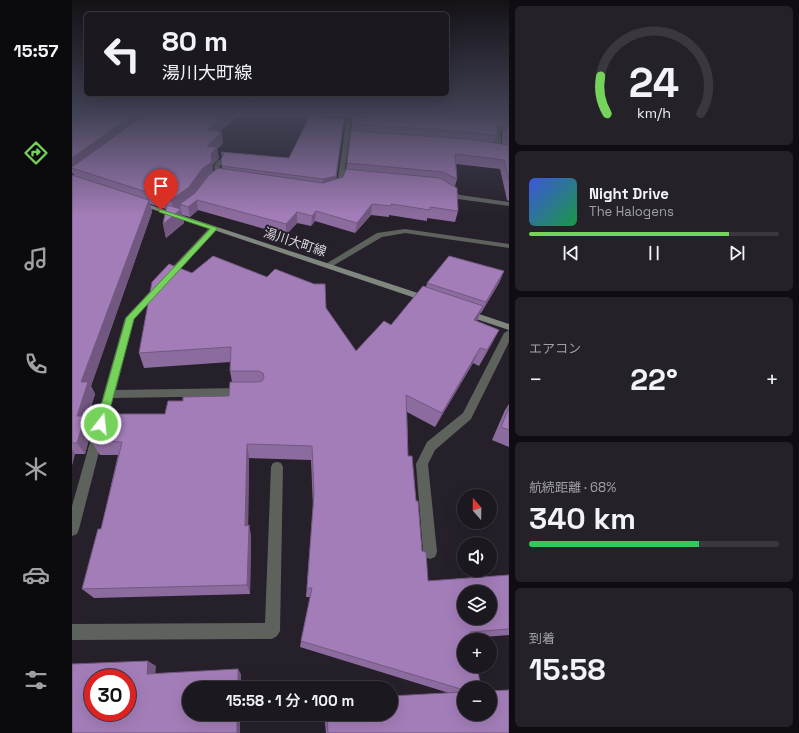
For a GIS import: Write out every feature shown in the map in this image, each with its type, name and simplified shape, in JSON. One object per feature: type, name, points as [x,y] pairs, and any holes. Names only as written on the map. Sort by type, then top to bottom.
[{"type":"main road","name":"湯川大町線","points":[[131,201],[179,213],[214,228],[436,302]]},
{"type":"main road","points":[[458,310],[509,327]]},
{"type":"street","points":[[329,188],[340,185],[345,148]]},
{"type":"street","points":[[493,148],[501,150],[501,148]]},
{"type":"street","points":[[218,175],[217,166],[220,161]]},
{"type":"street","points":[[207,183],[218,175],[226,176]]},
{"type":"street","points":[[341,176],[349,177]]},
{"type":"street","points":[[440,185],[458,197],[509,204]]},
{"type":"street","points":[[72,529],[130,318],[214,228]]},
{"type":"street","points":[[328,266],[380,235],[404,231],[509,246]]},
{"type":"street","points":[[430,552],[422,464],[431,446],[467,416],[509,333]]},
{"type":"street","points":[[110,394],[251,392]]},
{"type":"street","points":[[72,632],[272,632],[277,467]]},
{"type":"building","points":[[72,148],[86,148],[72,158]]},
{"type":"building","points":[[98,148],[216,148],[211,154],[212,162],[202,169],[189,187],[171,200],[72,167]]},
{"type":"building","points":[[294,148],[340,148],[336,176],[323,179],[222,166],[221,159],[224,154],[221,152],[289,158]]},
{"type":"building","points":[[349,148],[509,148],[509,181],[504,160],[455,154],[457,179],[443,172],[347,163]]},
{"type":"building","points":[[218,168],[323,183],[343,177],[346,169],[440,178],[457,188],[458,211],[430,207],[430,210],[391,204],[391,206],[372,204],[357,223],[316,211],[312,216],[297,212],[286,224],[197,200],[188,207],[180,204],[195,193],[209,175]]},
{"type":"building","points":[[72,175],[149,200],[81,382],[88,382],[77,416],[85,416],[77,443],[72,443]]},
{"type":"building","points":[[167,205],[181,209],[163,224]]},
{"type":"building","points":[[213,256],[267,277],[275,269],[314,284],[325,284],[326,308],[356,351],[384,321],[391,325],[423,286],[483,306],[474,320],[499,330],[487,350],[480,348],[442,413],[406,395],[408,456],[412,456],[416,501],[418,501],[422,551],[426,552],[428,581],[509,575],[509,629],[457,633],[457,673],[478,673],[480,681],[457,681],[457,688],[301,641],[312,588],[307,588],[314,494],[312,446],[247,444],[245,526],[249,525],[247,585],[82,589],[98,529],[101,529],[122,442],[91,441],[99,414],[165,414],[168,401],[183,401],[183,397],[229,396],[230,382],[258,382],[262,381],[264,377],[263,373],[258,371],[230,371],[231,347],[139,353],[152,282],[169,264],[192,273]]},
{"type":"building","points":[[449,256],[504,271],[486,302],[427,283]]},
{"type":"building","points":[[509,407],[509,430],[501,427]]},
{"type":"building","points":[[148,661],[147,674],[238,669],[238,681],[182,681],[182,721],[237,721],[237,733],[72,733],[72,664]]},
{"type":"building","points":[[509,690],[509,733],[328,733],[327,721],[398,721],[398,696],[457,692],[457,721],[497,721],[497,691]]},
{"type":"route","points":[[101,424],[130,318],[214,228],[161,210]]}]
